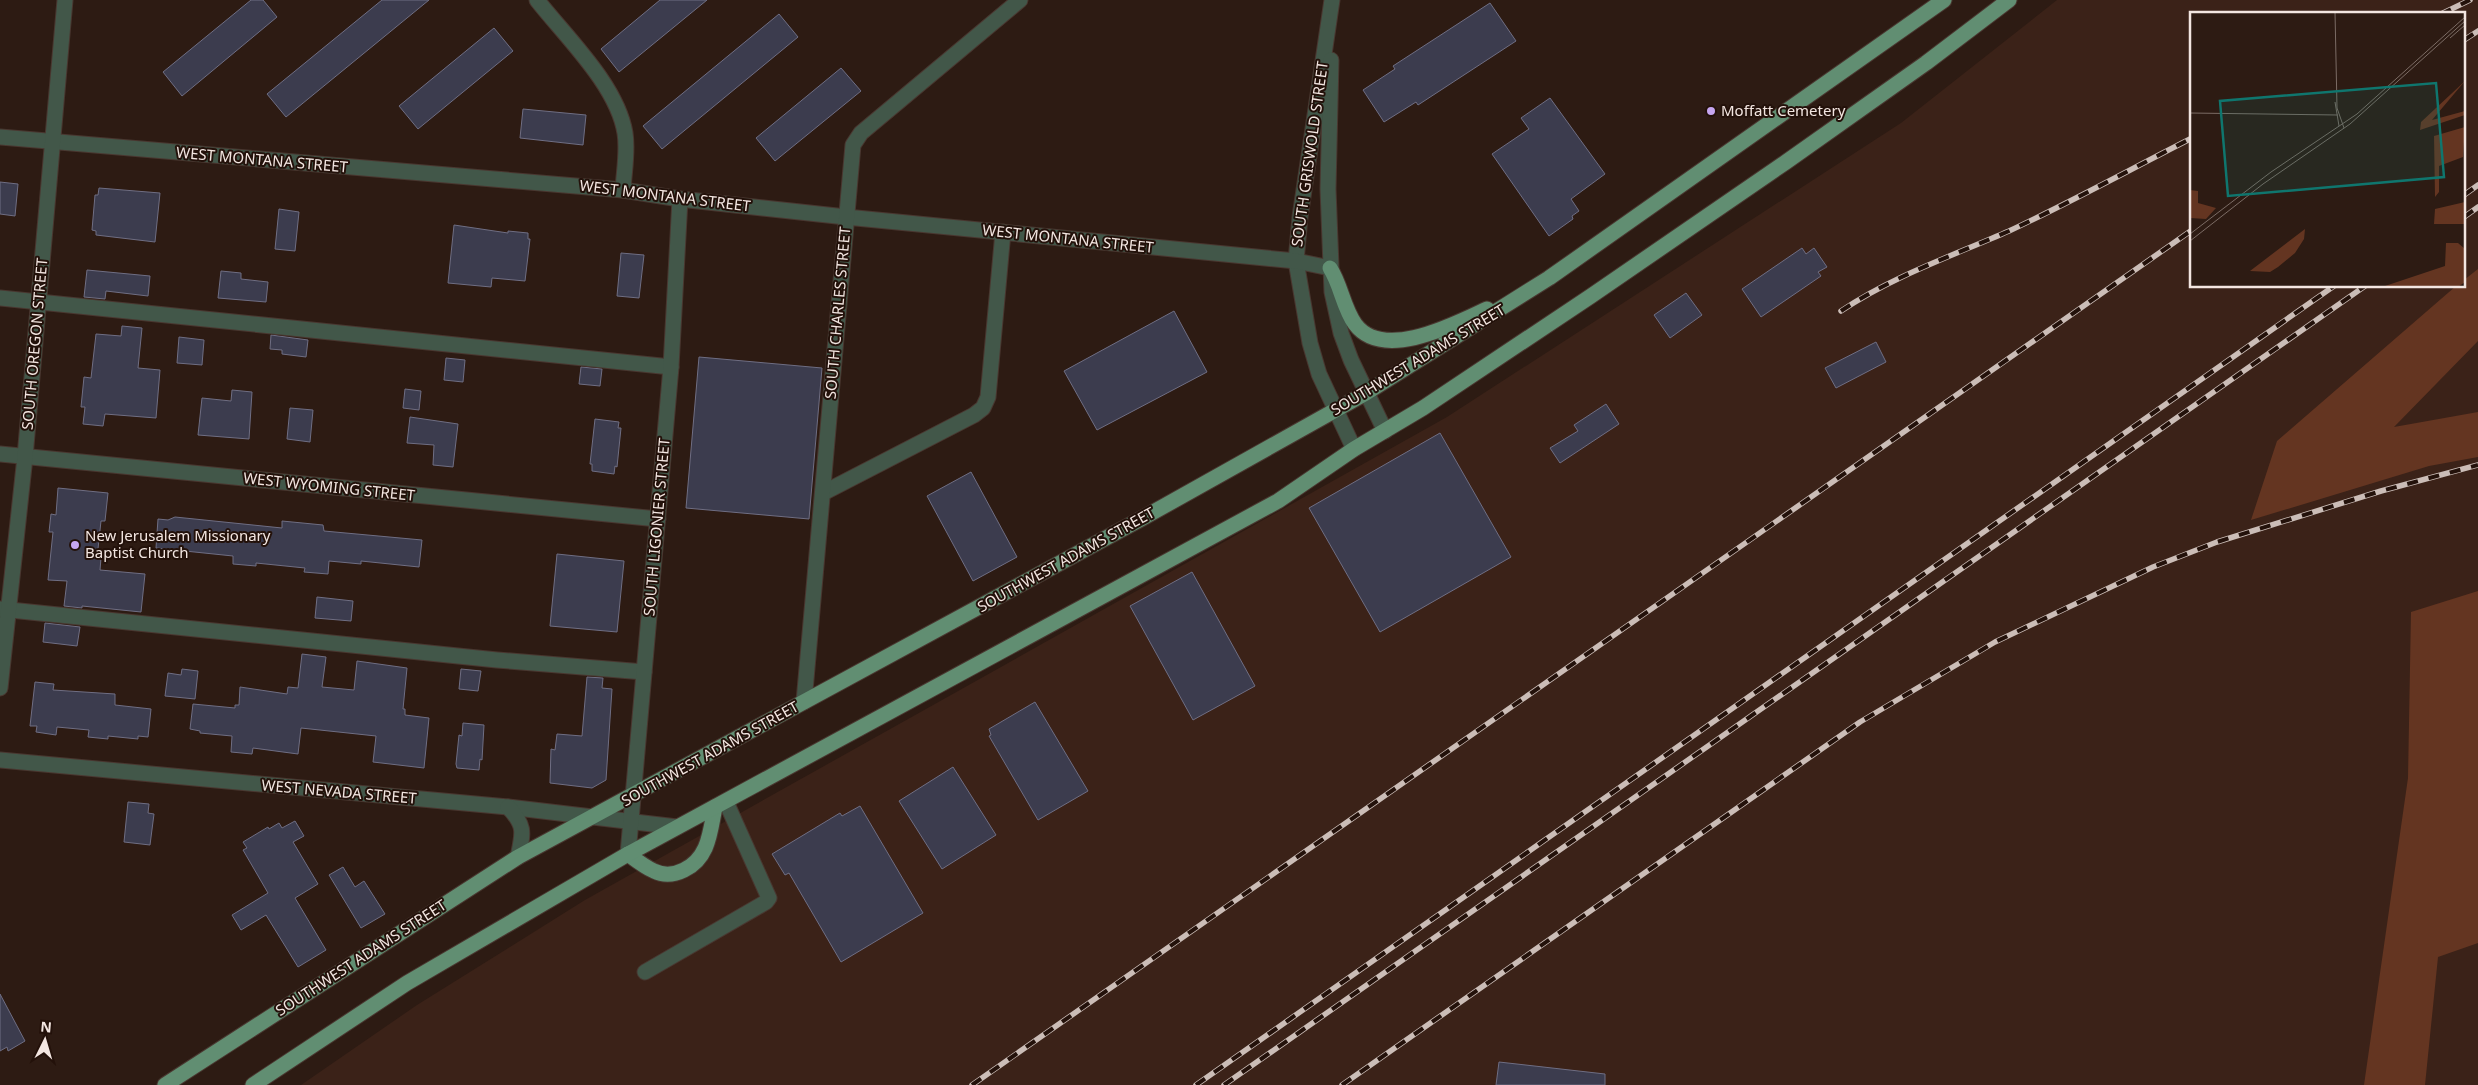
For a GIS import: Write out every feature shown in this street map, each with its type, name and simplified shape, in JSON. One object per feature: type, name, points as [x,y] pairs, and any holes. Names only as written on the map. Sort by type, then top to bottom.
[{"type":"main road","name":"SOUTHWEST ADAMS STREET","points":[[165,1085],[518,857],[595,817],[1366,393],[1548,278],[1944,0]]},
{"type":"main road","points":[[253,1085],[407,983],[628,854],[1278,501],[1354,449],[1465,380],[1753,184],[1926,62],[2009,0]]},
{"type":"main road","points":[[1330,268],[1355,324],[1371,337],[1390,340],[1424,335],[1446,327],[1548,278]]},
{"type":"main road","points":[[628,854],[653,871],[664,875],[676,874],[695,865],[707,845],[721,804]]},
{"type":"street","name":"SOUTH OREGON STREET","points":[[0,688],[4,609],[25,456],[65,0]]},
{"type":"street","points":[[537,0],[590,66],[609,93],[618,112],[625,133],[623,190]]},
{"type":"street","name":"SOUTH CHARLES STREET","points":[[804,702],[853,145],[861,133],[1020,0]]},
{"type":"street","name":"SOUTH GRISWOLD STREET","points":[[1332,0],[1300,217],[1296,261],[1310,343],[1319,374],[1354,449]]},
{"type":"street","name":"SOUTH GRISWOLD STREET","points":[[1332,0],[1328,189],[1332,292],[1341,333],[1366,393],[1385,431]]},
{"type":"street","name":"WEST MONTANA STREET","points":[[0,137],[52,143],[623,190],[680,199],[846,217],[1296,261],[1330,268]]},
{"type":"street","name":"SOUTH LIGONIER STREET","points":[[628,854],[671,367],[680,199]]},
{"type":"street","points":[[823,493],[974,415],[982,408],[988,397],[1003,232]]},
{"type":"street","points":[[0,298],[671,367]]},
{"type":"street","name":"WEST WYOMING STREET","points":[[0,454],[658,519]]},
{"type":"street","points":[[4,609],[497,660],[644,672]]},
{"type":"street","name":"WEST NEVADA STREET","points":[[0,760],[508,807],[677,827]]},
{"type":"street","points":[[645,972],[766,902],[769,898],[721,804]]},
{"type":"street","points":[[508,807],[522,824],[518,857]]},
{"type":"shaded area","points":[[2057,0],[2478,0],[2478,1085],[301,1085],[417,1005],[585,900],[1447,417],[1901,123]]},
{"type":"shaded area","points":[[2478,269],[2478,341],[2394,427],[2478,412],[2478,457],[2429,466],[2251,520],[2277,441],[2454,288],[2466,288],[2466,278]]},
{"type":"shaded area","points":[[2478,591],[2478,943],[2438,957],[2425,1085],[2364,1085],[2408,778],[2411,612]]},
{"type":"building","points":[[251,0],[263,0],[277,17],[182,96],[163,72]]},
{"type":"building","points":[[382,0],[429,0],[286,117],[267,94]]},
{"type":"building","points":[[660,0],[707,0],[619,72],[601,49]]},
{"type":"building","points":[[1490,3],[1516,41],[1418,105],[1416,102],[1384,122],[1363,90],[1395,69],[1393,66]]},
{"type":"building","points":[[779,14],[798,37],[662,149],[643,126]]},
{"type":"building","points":[[494,28],[513,51],[418,129],[399,106]]},
{"type":"building","points":[[841,68],[861,91],[775,161],[756,138]]},
{"type":"building","points":[[1550,98],[1605,174],[1571,199],[1579,211],[1572,216],[1573,219],[1549,236],[1492,154],[1529,129],[1521,118]]},
{"type":"building","points":[[523,109],[586,115],[583,145],[520,138]]},
{"type":"building","points":[[0,182],[18,184],[15,216],[0,214]]},
{"type":"building","points":[[99,188],[160,193],[155,242],[96,235],[96,231],[92,230],[95,195],[98,195]]},
{"type":"building","points":[[279,209],[299,212],[295,251],[275,249]]},
{"type":"building","points":[[454,225],[508,233],[508,231],[528,233],[528,239],[530,239],[525,281],[492,278],[491,287],[448,283]]},
{"type":"building","points":[[1802,248],[1806,254],[1814,248],[1827,267],[1818,272],[1821,276],[1761,317],[1742,289]]},
{"type":"building","points":[[621,253],[644,255],[639,298],[617,296]]},
{"type":"building","points":[[87,270],[150,276],[148,296],[106,291],[105,299],[84,297]]},
{"type":"building","points":[[221,271],[241,273],[241,279],[268,282],[266,302],[218,298]]},
{"type":"building","points":[[1686,293],[1702,315],[1670,338],[1654,315]]},
{"type":"building","points":[[1174,311],[1207,372],[1097,430],[1064,371]]},
{"type":"building","points":[[122,326],[142,328],[138,368],[160,370],[156,418],[105,414],[103,426],[83,424],[85,407],[81,407],[84,377],[91,378],[96,334],[121,336]]},
{"type":"building","points":[[271,335],[308,340],[306,357],[282,354],[282,350],[270,349]]},
{"type":"building","points":[[179,337],[204,340],[202,365],[177,363]]},
{"type":"building","points":[[1876,342],[1886,362],[1836,388],[1825,368]]},
{"type":"building","points":[[699,357],[822,368],[809,519],[686,508]]},
{"type":"building","points":[[446,358],[465,360],[463,382],[444,380]]},
{"type":"building","points":[[581,367],[602,369],[600,386],[579,384]]},
{"type":"building","points":[[405,389],[421,391],[419,410],[403,408]]},
{"type":"building","points":[[232,390],[252,392],[249,439],[198,435],[202,398],[231,401]]},
{"type":"building","points":[[1606,404],[1619,424],[1560,463],[1550,448],[1578,431],[1574,425]]},
{"type":"building","points":[[290,408],[313,410],[310,442],[287,439]]},
{"type":"building","points":[[410,417],[458,424],[453,467],[433,465],[434,445],[407,443]]},
{"type":"building","points":[[595,419],[619,422],[618,428],[621,428],[617,467],[615,466],[614,474],[592,471],[592,464],[590,464]]},
{"type":"building","points":[[1440,433],[1511,557],[1380,632],[1309,508]]},
{"type":"building","points":[[971,472],[1017,557],[973,581],[927,496]]},
{"type":"building","name":"New Jerusalem Missionary Baptist Church","points":[[58,488],[108,493],[105,521],[101,521],[97,558],[101,558],[100,570],[145,574],[141,612],[64,606],[67,581],[48,580],[53,532],[49,532],[51,514],[56,515]]},
{"type":"building","points":[[175,517],[282,528],[282,521],[323,525],[324,531],[422,540],[419,567],[361,561],[361,564],[329,561],[328,574],[304,572],[305,568],[256,563],[256,566],[233,564],[233,556],[156,548],[158,519],[168,520]]},
{"type":"building","points":[[557,554],[624,561],[617,632],[550,626]]},
{"type":"building","points":[[1192,572],[1255,686],[1193,720],[1130,606]]},
{"type":"building","points":[[317,597],[353,601],[351,621],[315,618]]},
{"type":"building","points":[[45,623],[80,627],[77,646],[43,642]]},
{"type":"building","points":[[302,654],[326,657],[322,687],[354,690],[357,661],[407,668],[403,709],[405,709],[405,715],[429,718],[424,768],[373,762],[376,736],[301,728],[298,754],[253,748],[252,754],[231,752],[232,736],[200,733],[200,731],[190,729],[193,704],[235,708],[235,705],[239,705],[240,687],[287,694],[288,687],[298,688]]},
{"type":"building","points":[[182,669],[198,671],[195,699],[165,696],[168,673],[181,675]]},
{"type":"building","points":[[461,669],[481,671],[478,691],[459,689]]},
{"type":"building","points":[[587,677],[603,678],[602,688],[612,689],[606,780],[592,788],[550,783],[551,749],[555,750],[557,734],[582,736]]},
{"type":"building","points":[[35,682],[54,684],[53,690],[115,694],[115,705],[151,709],[148,737],[138,736],[138,739],[108,736],[108,739],[88,737],[89,730],[57,727],[56,735],[36,732],[37,726],[30,726]]},
{"type":"building","points":[[1035,702],[1088,791],[1038,820],[989,736],[991,735],[989,729]]},
{"type":"building","points":[[463,723],[484,725],[482,760],[480,759],[479,770],[457,768],[459,735],[462,736]]},
{"type":"building","points":[[953,767],[996,835],[942,869],[899,801]]},
{"type":"building","points":[[128,802],[149,804],[148,813],[154,814],[150,845],[124,842]]},
{"type":"building","points":[[860,806],[923,913],[841,962],[789,873],[785,875],[772,854],[840,813],[842,816]]},
{"type":"building","points":[[295,821],[304,836],[293,842],[318,884],[295,898],[326,950],[298,967],[266,915],[241,930],[232,915],[268,893],[243,850],[247,848],[243,842],[268,827],[269,829],[279,823],[282,828]]},
{"type":"building","points":[[343,867],[355,887],[364,881],[385,914],[361,928],[329,875]]},
{"type":"building","points":[[0,994],[25,1041],[8,1051],[7,1047],[0,1051]]},
{"type":"building","points":[[1499,1062],[1605,1074],[1605,1085],[1496,1085]]},
{"type":"railway","points":[[2445,12],[2470,0]]},
{"type":"railway","points":[[2466,39],[2478,31]]},
{"type":"railway","points":[[1841,311],[1881,287],[2032,220],[2190,139]]},
{"type":"railway","points":[[2466,194],[2478,185]]},
{"type":"railway","points":[[2466,216],[2478,207]]},
{"type":"railway","points":[[972,1085],[2190,231]]},
{"type":"railway","points":[[1196,1085],[2331,288]]},
{"type":"railway","points":[[1224,1085],[2362,288]]},
{"type":"railway","points":[[1342,1085],[1860,722],[1995,642],[2153,567],[2217,542],[2381,491],[2478,465]]},
{"type":"place","name":"Moffatt Cemetery","points":[[1711,111]]},
{"type":"place","name":"New Jerusalem Missionary Baptist Church","points":[[75,545]]}]
